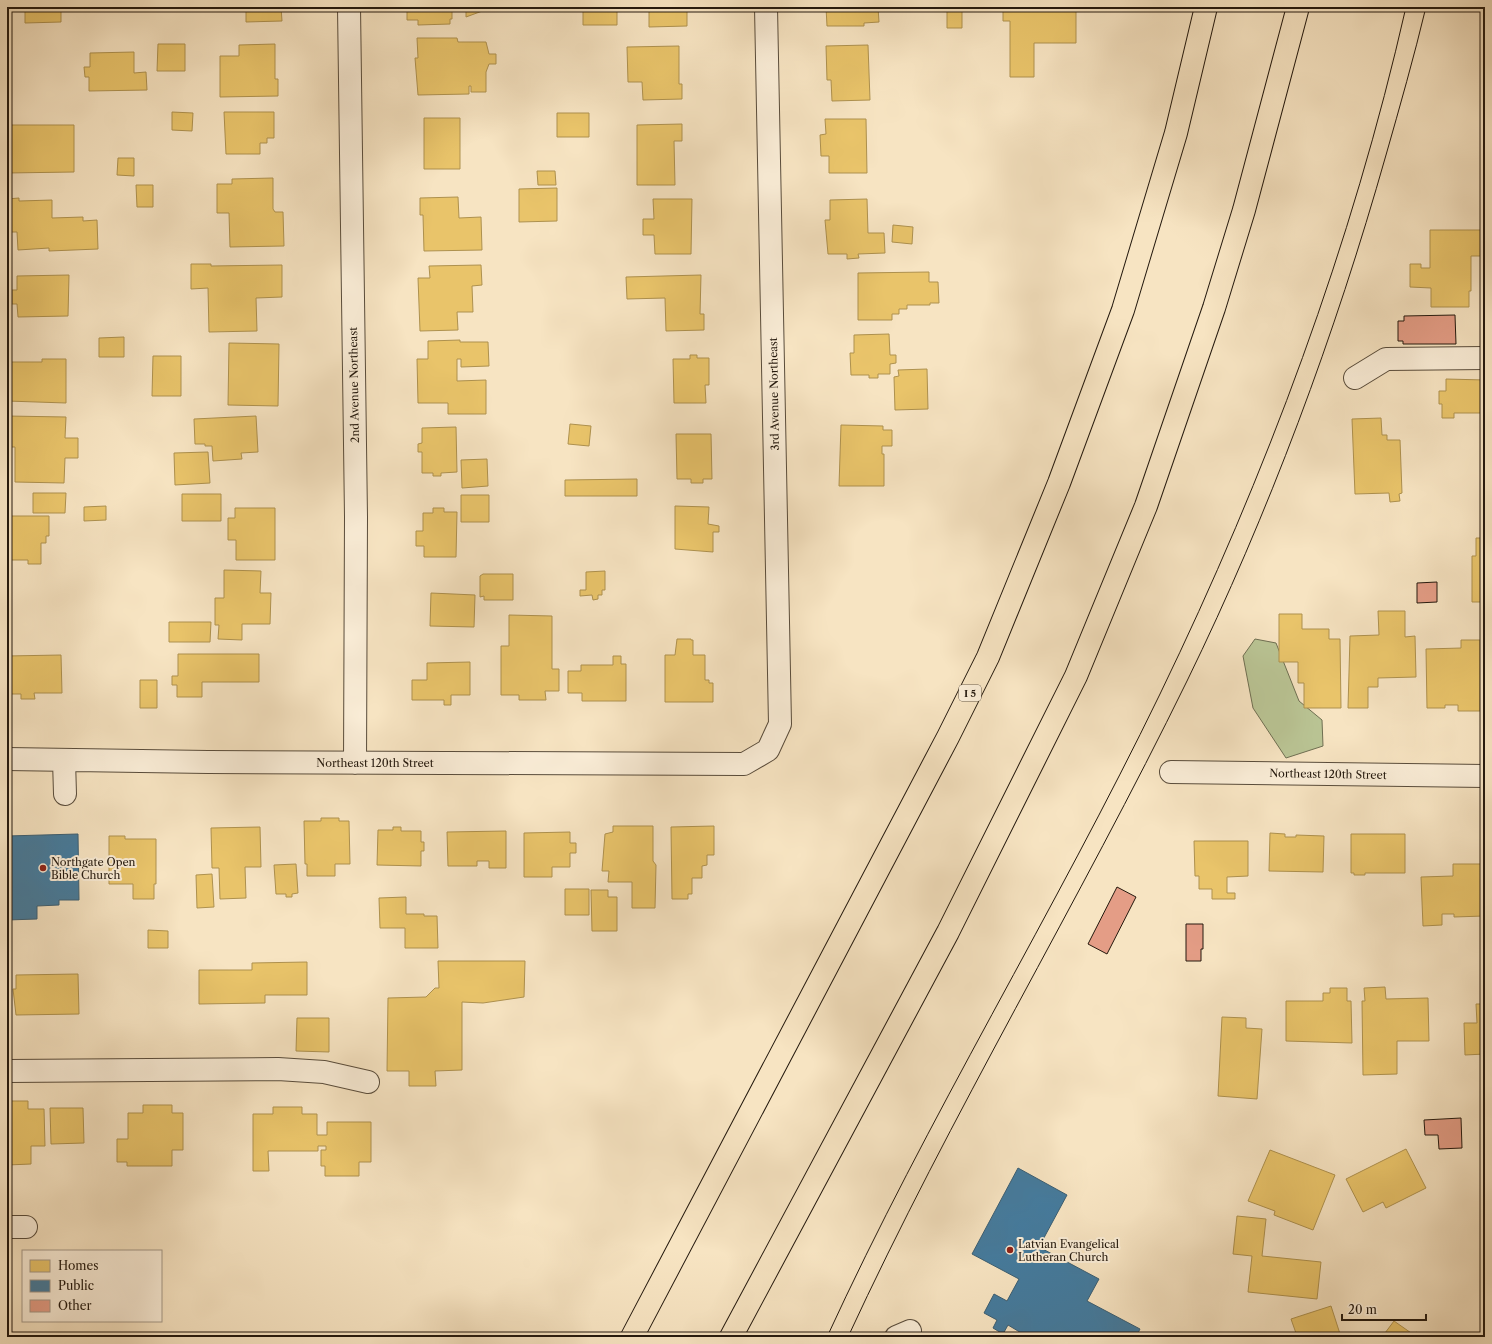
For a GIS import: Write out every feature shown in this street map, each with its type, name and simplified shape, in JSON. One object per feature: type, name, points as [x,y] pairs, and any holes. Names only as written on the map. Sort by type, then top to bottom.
[{"type":"highway","name":"I 5","points":[[632,1337],[948,737],[988,657],[1060,483],[1123,310],[1176,133],[1206,7]]},
{"type":"highway","points":[[731,1337],[948,932],[1076,676],[1146,506],[1204,336],[1244,210],[1298,7]]},
{"type":"street","name":"2nd Avenue Northeast","points":[[349,7],[356,517],[355,763]]},
{"type":"street","name":"3rd Avenue Northeast","points":[[744,764],[768,750],[780,724],[766,7]]},
{"type":"street","points":[[1355,378],[1386,358],[1485,358]]},
{"type":"street","name":"Northeast 120th Street","points":[[7,759],[355,763],[744,764]]},
{"type":"street","points":[[64,760],[65,794]]},
{"type":"street","name":"Northeast 120th Street","points":[[1171,772],[1485,776]]},
{"type":"street","points":[[7,1071],[278,1069],[324,1072],[368,1082]]},
{"type":"path","points":[[280,1332],[280,1337]]},
{"type":"path","points":[[312,1332],[312,1337]]},
{"type":"path","points":[[344,1332],[344,1337]]},
{"type":"green space","points":[[1255,639],[1276,643],[1299,701],[1322,720],[1323,746],[1286,758],[1253,708],[1243,656]]},
{"type":"building: Homes","points":[[10,7],[61,7],[61,22],[25,23],[25,10],[10,10]]},
{"type":"building: Homes","points":[[195,7],[207,7],[207,11],[195,11]]},
{"type":"building: Homes","points":[[246,7],[281,7],[282,21],[246,22]]},
{"type":"building: Homes","points":[[407,7],[452,7],[452,19],[450,19],[450,24],[418,25],[418,20],[407,20]]},
{"type":"building: Homes","points":[[466,7],[485,7],[485,10],[466,17]]},
{"type":"building: Homes","points":[[583,7],[617,7],[617,25],[583,25]]},
{"type":"building: Homes","points":[[649,7],[687,7],[687,26],[649,27]]},
{"type":"building: Homes","points":[[826,7],[878,7],[879,22],[864,23],[864,26],[827,26]]},
{"type":"building: Homes","points":[[947,7],[962,7],[962,28],[947,28]]},
{"type":"building: Homes","points":[[1003,7],[1076,7],[1076,43],[1034,43],[1034,77],[1010,77],[1010,21],[1003,21]]},
{"type":"building: Homes","points":[[417,38],[457,38],[458,42],[486,42],[489,54],[496,54],[496,64],[489,64],[486,72],[486,92],[471,92],[471,86],[469,86],[469,94],[418,95],[415,58],[418,58]]},
{"type":"building: Homes","points":[[158,44],[185,44],[185,71],[157,71]]},
{"type":"building: Homes","points":[[275,44],[275,79],[278,79],[278,96],[220,97],[220,56],[239,56],[239,45]]},
{"type":"building: Homes","points":[[868,45],[870,100],[832,101],[831,80],[827,80],[826,46]]},
{"type":"building: Homes","points":[[679,46],[679,84],[682,84],[682,99],[643,100],[642,82],[628,82],[627,47]]},
{"type":"building: Homes","points":[[134,52],[134,73],[146,72],[147,90],[89,91],[89,77],[85,77],[84,67],[90,67],[90,53]]},
{"type":"building: Homes","points":[[172,112],[193,113],[192,131],[172,130]]},
{"type":"building: Homes","points":[[224,112],[274,112],[274,138],[267,138],[267,143],[260,143],[260,154],[226,154]]},
{"type":"building: Homes","points":[[557,113],[589,113],[589,137],[557,137]]},
{"type":"building: Homes","points":[[424,118],[460,118],[460,169],[424,169]]},
{"type":"building: Homes","points":[[825,119],[866,119],[867,173],[829,173],[829,156],[821,156],[820,135],[826,134]]},
{"type":"building: Homes","points":[[682,124],[682,141],[674,141],[675,185],[637,185],[637,125]]},
{"type":"building: Homes","points":[[7,125],[74,125],[74,172],[7,173]]},
{"type":"building: Homes","points":[[118,158],[134,158],[134,176],[117,175]]},
{"type":"building: Homes","points":[[537,171],[555,171],[556,185],[538,185]]},
{"type":"building: Homes","points":[[273,178],[273,209],[275,212],[283,212],[284,246],[230,247],[229,213],[217,213],[217,184],[232,184],[232,179]]},
{"type":"building: Homes","points":[[136,185],[153,185],[153,207],[137,207]]},
{"type":"building: Homes","points":[[557,188],[557,221],[519,222],[519,189]]},
{"type":"building: Homes","points":[[458,197],[459,218],[481,217],[482,250],[424,251],[423,215],[420,215],[420,198]]},
{"type":"building: Homes","points":[[19,198],[19,201],[52,200],[52,218],[83,217],[83,221],[97,220],[98,249],[49,251],[49,248],[18,250],[17,232],[8,232],[7,199]]},
{"type":"building: Homes","points":[[653,199],[692,199],[691,254],[655,254],[654,235],[643,235],[643,219],[654,219]]},
{"type":"building: Homes","points":[[867,199],[868,233],[884,233],[885,253],[858,254],[859,258],[847,259],[847,254],[828,254],[825,220],[830,220],[830,200]]},
{"type":"building: Homes","points":[[893,225],[913,227],[912,244],[892,242]]},
{"type":"building: Homes","points":[[1430,230],[1483,230],[1483,256],[1471,256],[1471,291],[1469,291],[1469,307],[1431,307],[1431,288],[1410,287],[1410,264],[1421,264],[1421,268],[1430,268]]},
{"type":"building: Homes","points":[[191,264],[211,264],[211,266],[282,265],[282,297],[256,298],[257,331],[209,332],[208,288],[191,289]]},
{"type":"building: Homes","points":[[481,265],[482,285],[472,286],[473,312],[457,312],[458,330],[420,331],[418,278],[430,278],[429,266]]},
{"type":"building: Homes","points":[[929,272],[929,282],[938,282],[939,303],[930,303],[930,305],[907,305],[907,309],[899,309],[899,314],[892,314],[892,320],[858,320],[858,273]]},
{"type":"building: Homes","points":[[69,275],[68,316],[18,317],[17,304],[12,304],[12,290],[17,290],[17,276]]},
{"type":"building: Homes","points":[[701,275],[700,314],[704,314],[704,330],[666,331],[665,298],[627,299],[626,277]]},
{"type":"building: Homes","points":[[889,334],[890,355],[896,355],[896,363],[890,364],[890,374],[878,374],[878,378],[869,378],[869,375],[851,375],[850,353],[854,353],[854,335]]},
{"type":"building: Homes","points":[[124,337],[124,357],[99,357],[99,338]]},
{"type":"building: Homes","points":[[460,340],[460,342],[488,342],[489,366],[461,367],[461,359],[457,359],[457,381],[486,380],[486,414],[448,414],[448,403],[418,403],[417,359],[428,359],[428,341]]},
{"type":"building: Homes","points":[[229,343],[279,344],[278,406],[228,405]]},
{"type":"building: Homes","points":[[690,355],[697,355],[697,358],[709,358],[709,385],[705,385],[706,403],[674,403],[673,359],[690,359]]},
{"type":"building: Homes","points":[[153,356],[181,356],[181,396],[152,396]]},
{"type":"building: Homes","points":[[42,359],[66,359],[66,403],[7,401],[7,362],[42,362]]},
{"type":"building: Homes","points":[[927,369],[928,409],[895,410],[894,377],[899,376],[898,370]]},
{"type":"building: Homes","points":[[1446,379],[1485,380],[1485,413],[1454,413],[1454,418],[1442,418],[1442,404],[1439,404],[1439,391],[1446,391]]},
{"type":"building: Homes","points":[[7,416],[66,417],[65,438],[78,438],[78,458],[65,458],[64,483],[15,482],[15,447],[7,447]]},
{"type":"building: Homes","points":[[256,416],[258,452],[241,453],[242,459],[213,461],[212,446],[195,444],[194,419]]},
{"type":"building: Homes","points":[[1381,418],[1382,435],[1387,435],[1387,440],[1400,440],[1402,493],[1399,494],[1400,501],[1390,502],[1389,493],[1355,494],[1352,419]]},
{"type":"building: Homes","points":[[570,424],[591,426],[589,446],[568,444]]},
{"type":"building: Homes","points":[[841,425],[883,426],[883,430],[892,430],[892,446],[882,446],[882,454],[884,454],[884,486],[839,486]]},
{"type":"building: Homes","points":[[456,427],[457,472],[441,473],[441,476],[433,476],[433,473],[422,473],[422,452],[418,452],[418,444],[422,443],[422,428]]},
{"type":"building: Homes","points":[[676,434],[711,434],[712,479],[703,479],[703,483],[691,483],[691,479],[677,479]]},
{"type":"building: Homes","points":[[208,452],[210,483],[175,485],[174,453]]},
{"type":"building: Homes","points":[[487,459],[488,486],[462,488],[461,460]]},
{"type":"building: Homes","points":[[637,479],[637,496],[565,496],[565,480]]},
{"type":"building: Homes","points":[[33,493],[66,493],[65,513],[33,513]]},
{"type":"building: Homes","points":[[182,494],[221,494],[221,521],[182,521]]},
{"type":"building: Homes","points":[[461,495],[489,495],[489,522],[461,522]]},
{"type":"building: Homes","points":[[106,506],[106,520],[84,521],[84,507]]},
{"type":"building: Homes","points":[[675,506],[709,507],[708,524],[719,526],[719,532],[713,532],[713,552],[675,549]]},
{"type":"building: Homes","points":[[235,508],[275,508],[275,560],[236,560],[236,540],[228,540],[228,518],[235,518]]},
{"type":"building: Homes","points":[[433,508],[444,508],[444,512],[457,512],[456,557],[424,557],[424,546],[416,546],[416,531],[423,531],[423,513],[433,513]]},
{"type":"building: Homes","points":[[7,516],[49,516],[49,536],[46,536],[46,543],[41,543],[41,564],[28,564],[28,560],[7,560]]},
{"type":"building: Homes","points":[[1476,538],[1485,538],[1485,602],[1472,602],[1472,556],[1476,556]]},
{"type":"building: Homes","points":[[224,570],[261,571],[260,593],[271,593],[270,624],[242,624],[242,640],[218,639],[219,625],[215,625],[215,598],[224,598]]},
{"type":"building: Homes","points":[[605,571],[605,590],[602,590],[602,595],[598,595],[598,599],[593,600],[592,595],[580,596],[580,590],[586,590],[586,572]]},
{"type":"building: Homes","points":[[483,574],[513,574],[513,600],[484,600],[484,596],[480,597],[480,576]]},
{"type":"building: Homes","points":[[431,593],[475,595],[474,627],[430,626]]},
{"type":"building: Homes","points":[[1378,611],[1405,611],[1405,637],[1415,636],[1416,677],[1378,678],[1378,687],[1368,687],[1368,708],[1348,708],[1350,636],[1379,635]]},
{"type":"building: Homes","points":[[1279,614],[1302,614],[1302,629],[1329,629],[1329,639],[1340,639],[1341,708],[1304,708],[1304,683],[1298,683],[1298,662],[1279,662]]},
{"type":"building: Homes","points":[[509,615],[552,616],[552,669],[559,669],[559,691],[545,691],[546,700],[519,700],[519,695],[501,695],[501,646],[509,646]]},
{"type":"building: Homes","points":[[169,622],[211,622],[210,642],[169,642]]},
{"type":"building: Homes","points":[[677,639],[693,640],[693,655],[705,655],[705,680],[709,680],[709,683],[713,683],[713,702],[665,702],[665,655],[675,655]]},
{"type":"building: Homes","points":[[1461,640],[1480,640],[1480,711],[1458,711],[1458,705],[1445,705],[1445,708],[1427,708],[1426,649],[1461,648]]},
{"type":"building: Homes","points":[[178,654],[259,654],[259,682],[202,682],[202,697],[177,697],[177,685],[172,685],[172,676],[178,676]]},
{"type":"building: Homes","points":[[61,655],[62,693],[34,693],[35,699],[21,699],[21,694],[7,694],[7,656]]},
{"type":"building: Homes","points":[[613,656],[621,656],[621,664],[626,664],[626,701],[582,701],[582,693],[568,693],[568,671],[581,671],[581,665],[613,665]]},
{"type":"building: Homes","points":[[470,662],[470,695],[451,695],[451,705],[444,705],[444,700],[412,700],[412,680],[427,680],[427,663]]},
{"type":"building: Homes","points":[[140,680],[157,680],[157,708],[140,708]]},
{"type":"building: Homes","points":[[321,818],[339,818],[339,821],[349,821],[350,864],[335,864],[335,876],[307,876],[307,864],[305,864],[304,821],[321,821]]},
{"type":"building: Homes","points":[[613,826],[653,826],[653,861],[656,865],[655,908],[632,908],[632,882],[608,882],[609,871],[602,871],[605,834],[613,832]]},
{"type":"building: Homes","points":[[714,826],[714,855],[707,855],[707,865],[702,866],[702,878],[692,878],[692,894],[688,894],[688,899],[672,899],[671,827]]},
{"type":"building: Homes","points":[[260,827],[261,867],[245,867],[246,898],[220,899],[219,868],[212,868],[211,828]]},
{"type":"building: Homes","points":[[393,827],[401,827],[401,831],[421,831],[421,842],[424,842],[424,851],[421,851],[421,866],[377,865],[378,830],[393,830]]},
{"type":"building: Homes","points":[[506,831],[506,868],[489,868],[489,861],[477,861],[477,866],[448,866],[447,832]]},
{"type":"building: Homes","points":[[570,832],[570,843],[576,843],[576,853],[570,853],[570,867],[552,867],[552,877],[524,877],[524,833]]},
{"type":"building: Homes","points":[[1270,833],[1285,834],[1285,837],[1296,837],[1296,835],[1324,836],[1323,872],[1269,871]]},
{"type":"building: Homes","points":[[1351,834],[1405,834],[1405,873],[1365,873],[1365,875],[1354,875],[1354,873],[1351,873]]},
{"type":"building: Homes","points":[[109,836],[125,836],[125,839],[156,839],[156,884],[154,884],[154,899],[133,899],[133,884],[109,884]]},
{"type":"building: Homes","points":[[1194,841],[1248,841],[1248,876],[1227,877],[1227,893],[1235,893],[1235,899],[1212,899],[1212,889],[1199,889],[1199,876],[1195,876]]},
{"type":"building: Homes","points":[[296,864],[298,893],[292,894],[292,897],[286,897],[286,894],[276,894],[274,865]]},
{"type":"building: Homes","points":[[1453,864],[1482,864],[1484,916],[1454,917],[1454,914],[1442,914],[1442,925],[1423,926],[1421,877],[1453,876]]},
{"type":"building: Homes","points":[[212,874],[214,907],[197,908],[196,875]]},
{"type":"building: Homes","points":[[565,889],[589,889],[589,915],[565,915]]},
{"type":"building: Homes","points":[[591,890],[608,890],[608,897],[617,897],[617,931],[592,931]]},
{"type":"building: Homes","points":[[406,897],[406,914],[437,916],[438,948],[405,948],[405,928],[380,928],[379,898]]},
{"type":"building: Homes","points":[[148,930],[168,931],[168,948],[148,948]]},
{"type":"building: Homes","points":[[438,961],[525,961],[524,997],[483,1003],[462,1002],[462,1070],[435,1071],[436,1086],[409,1086],[409,1071],[387,1071],[388,998],[426,997],[435,988],[439,988]]},
{"type":"building: Homes","points":[[307,962],[307,995],[265,995],[265,1003],[199,1004],[199,970],[252,970],[252,963]]},
{"type":"building: Homes","points":[[78,974],[79,1014],[16,1015],[13,989],[16,989],[16,975]]},
{"type":"building: Homes","points":[[1385,987],[1386,999],[1428,998],[1429,1041],[1397,1041],[1397,1074],[1363,1075],[1362,1001],[1365,1001],[1364,988]]},
{"type":"building: Homes","points":[[1330,988],[1347,988],[1347,1001],[1351,1001],[1352,1043],[1286,1041],[1286,1001],[1323,1001],[1323,993],[1330,993]]},
{"type":"building: Homes","points":[[1476,1004],[1485,1004],[1485,1054],[1465,1055],[1464,1023],[1477,1023]]},
{"type":"building: Homes","points":[[1222,1017],[1246,1018],[1246,1028],[1262,1029],[1257,1099],[1218,1096]]},
{"type":"building: Homes","points":[[297,1018],[329,1018],[329,1052],[296,1051]]},
{"type":"building: Homes","points":[[7,1101],[28,1101],[28,1109],[44,1109],[45,1146],[31,1146],[31,1164],[7,1165]]},
{"type":"building: Homes","points":[[143,1105],[172,1105],[172,1113],[183,1113],[183,1150],[172,1150],[172,1166],[127,1166],[127,1162],[117,1162],[117,1139],[128,1139],[128,1113],[143,1113]]},
{"type":"building: Homes","points":[[273,1107],[302,1107],[302,1114],[317,1114],[317,1135],[327,1135],[327,1122],[371,1122],[371,1162],[359,1162],[359,1176],[325,1176],[325,1166],[321,1166],[321,1150],[326,1150],[326,1146],[318,1146],[318,1151],[268,1151],[269,1171],[253,1171],[253,1114],[273,1114]]},
{"type":"building: Homes","points":[[50,1108],[83,1108],[84,1143],[51,1144]]},
{"type":"building: Homes","points":[[1406,1149],[1426,1188],[1386,1208],[1383,1202],[1363,1212],[1346,1179]]},
{"type":"building: Homes","points":[[1270,1150],[1335,1175],[1313,1230],[1274,1215],[1275,1211],[1248,1201]]},
{"type":"building: Homes","points":[[1237,1216],[1266,1219],[1262,1256],[1321,1262],[1317,1299],[1248,1292],[1252,1256],[1233,1254]]},
{"type":"building: Homes","points":[[1331,1306],[1341,1337],[1296,1337],[1297,1336],[1291,1319]]},
{"type":"building: Homes","points":[[1394,1321],[1414,1335],[1416,1332],[1424,1337],[1382,1337]]},
{"type":"building: Public","name":"Northgate Open Bible Church","points":[[78,834],[79,900],[59,900],[59,905],[37,906],[37,919],[7,920],[7,836]]},
{"type":"building: Public","name":"Latvian Evangelical Lutheran Church","points":[[1018,1168],[1067,1195],[1039,1247],[1099,1279],[1087,1301],[1140,1329],[1136,1337],[1028,1337],[1008,1325],[1003,1334],[993,1328],[997,1320],[984,1313],[994,1294],[1007,1301],[1019,1279],[972,1254]]},
{"type":"building: Other","points":[[1455,315],[1456,344],[1403,344],[1403,341],[1398,341],[1398,321],[1404,321],[1404,316]]},
{"type":"building: Other","points":[[1437,582],[1437,602],[1417,603],[1417,583]]},
{"type":"building: Other","points":[[1117,887],[1136,897],[1107,954],[1088,944]]},
{"type":"building: Other","points":[[1186,924],[1203,924],[1203,949],[1201,949],[1201,961],[1186,961]]},
{"type":"building: Other","points":[[1461,1118],[1462,1148],[1439,1149],[1438,1135],[1425,1135],[1424,1120]]},
{"type":"tram line","points":[[827,1337],[907,1174],[1120,775],[1199,611],[1236,528],[1302,358],[1332,271],[1360,184],[1406,7]]},
{"type":"tram line","points":[[848,1337],[929,1172],[1146,763],[1187,681],[1246,553],[1298,422],[1345,290],[1386,155],[1426,7]]},
{"type":"place","name":"Northgate Open Bible Church","points":[[43,868]]},
{"type":"place","name":"Latvian Evangelical Lutheran Church","points":[[1010,1250]]}]
